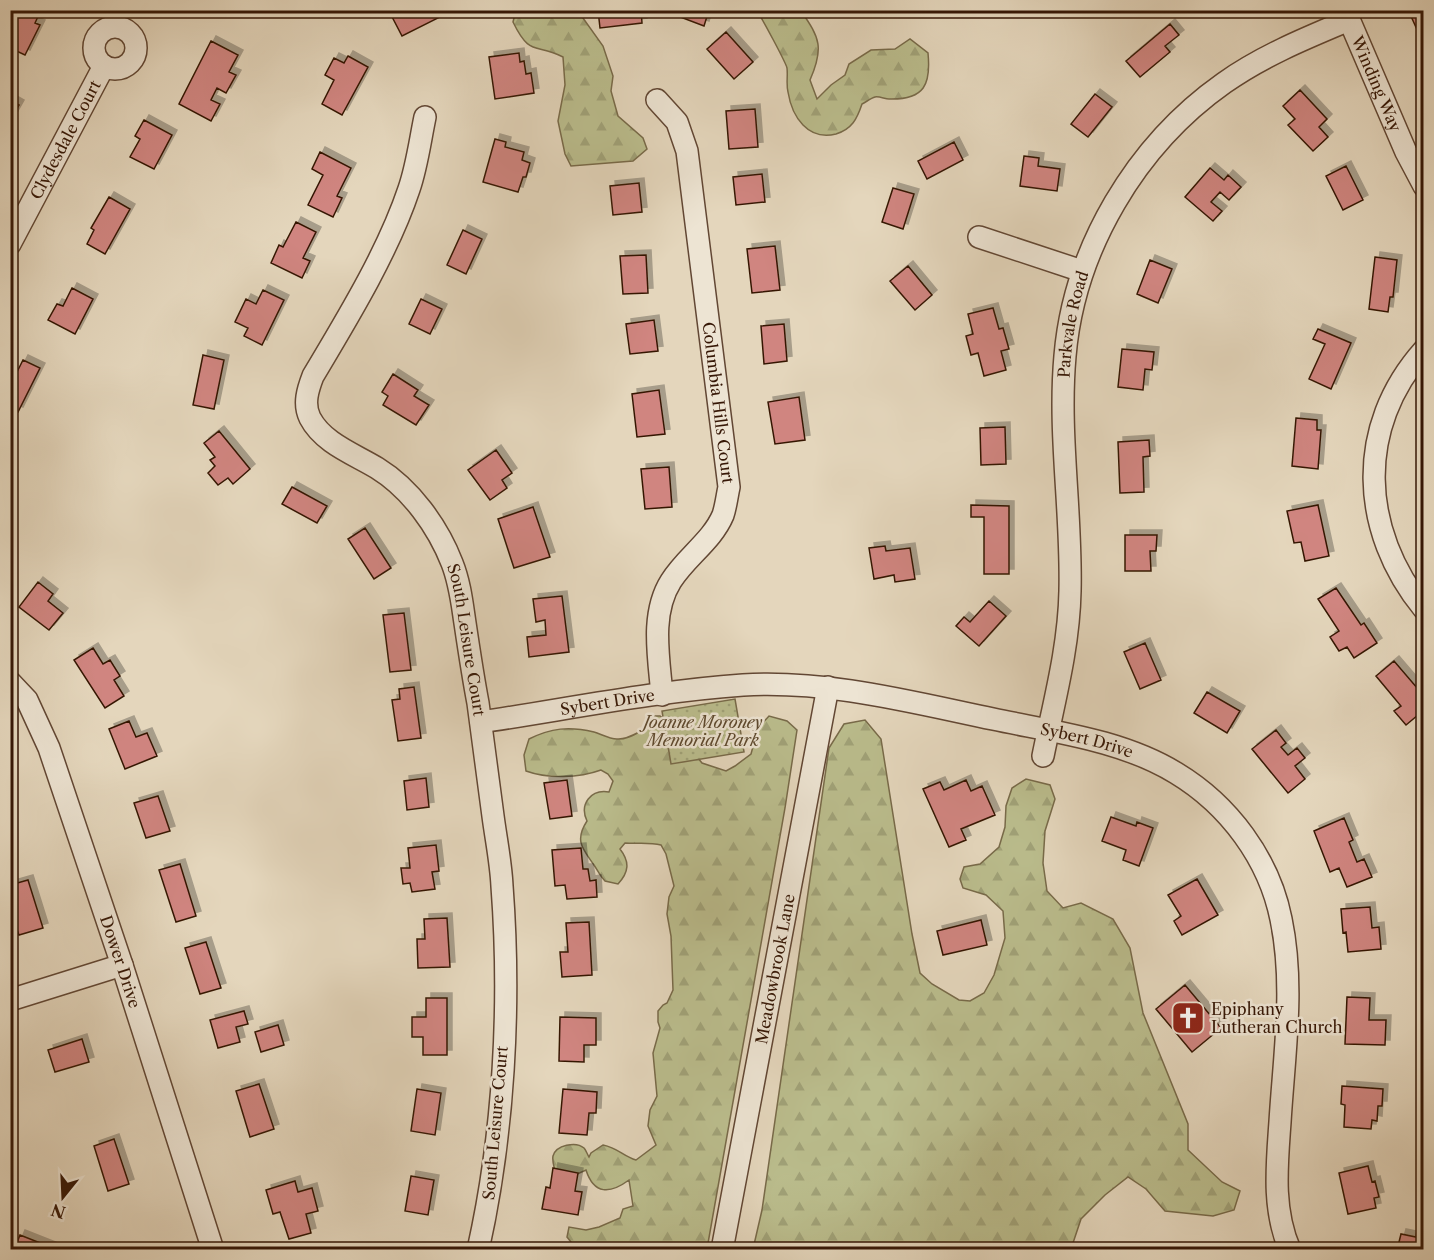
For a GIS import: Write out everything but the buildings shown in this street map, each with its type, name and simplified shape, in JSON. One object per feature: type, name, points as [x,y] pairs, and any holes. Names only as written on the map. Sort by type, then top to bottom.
[{"type":"street","name":"Winding Way","points":[[1347,15],[1406,152],[1424,186]]},
{"type":"street","name":"Parkvale Road","points":[[1043,756],[1068,630],[1070,540],[1063,393],[1070,317],[1082,271],[1101,226],[1128,183],[1155,147],[1187,114],[1224,83],[1256,63],[1347,15]]},
{"type":"street","name":"Clydesdale Court","points":[[10,244],[104,66]]},
{"type":"street","name":"Columbia Hills Court","points":[[657,100],[677,122],[687,151],[729,487],[723,514],[709,536],[670,581],[661,607],[657,638],[662,695]]},
{"type":"street","name":"South Leisure Court","points":[[425,117],[410,187],[400,215],[386,246],[312,376],[306,405],[309,417],[322,434],[380,469],[406,491],[442,541],[453,564],[460,589],[481,722],[502,885],[505,995],[499,1120],[486,1213],[478,1250]]},
{"type":"street","points":[[979,237],[1082,271]]},
{"type":"street","points":[[1424,350],[1401,381],[1387,406],[1378,432],[1374,456],[1377,510],[1384,538],[1395,567],[1424,609]]},
{"type":"street","name":"Dower Drive","points":[[10,682],[27,700],[49,748],[122,965],[213,1250]]},
{"type":"street","name":"Sybert Drive","points":[[481,722],[662,695],[743,686],[828,687],[1112,746],[1144,757],[1176,773],[1205,793],[1251,845],[1266,870],[1282,921],[1288,963],[1289,995],[1276,1168],[1280,1217],[1290,1250]]},
{"type":"street","name":"Meadowbrook Lane","points":[[722,1250],[828,687]]},
{"type":"street","points":[[10,1000],[122,965]]},
{"type":"green space","points":[[516,10],[574,11],[583,18],[603,46],[613,76],[611,91],[618,116],[643,138],[647,149],[633,161],[571,166],[565,154],[558,121],[565,85],[563,57],[529,45],[524,40],[513,22]]},
{"type":"green space","points":[[757,11],[801,11],[816,36],[818,44],[817,60],[810,80],[817,99],[845,75],[849,64],[871,50],[895,49],[910,39],[928,53],[928,73],[923,88],[911,97],[889,99],[877,97],[868,100],[862,104],[853,123],[842,132],[817,134],[803,125],[793,110],[787,89],[787,68]]},
{"type":"green space","name":"Joanne Moroney Memorial Park","points":[[735,699],[744,752],[671,764],[662,711]]},
{"type":"green space","points":[[648,716],[660,716],[672,726],[702,763],[726,771],[751,754],[758,728],[769,716],[787,721],[797,730],[707,1249],[566,1249],[571,1242],[567,1237],[569,1227],[586,1230],[599,1227],[620,1218],[623,1209],[633,1206],[629,1180],[615,1188],[603,1190],[593,1184],[586,1170],[575,1175],[555,1171],[553,1156],[555,1152],[567,1145],[576,1145],[584,1148],[589,1157],[603,1145],[636,1160],[656,1145],[648,1126],[650,1110],[657,1096],[653,1053],[660,1028],[658,1011],[667,1003],[673,990],[671,936],[667,914],[669,897],[674,886],[666,854],[661,845],[652,844],[625,843],[620,849],[627,863],[624,875],[618,884],[605,881],[584,849],[581,834],[587,821],[585,809],[588,799],[597,793],[609,792],[613,781],[601,770],[564,777],[535,774],[526,771],[524,755],[529,739],[545,732],[576,729],[624,739],[643,730]]},
{"type":"green space","points":[[865,720],[881,739],[920,973],[932,984],[959,1000],[970,1001],[984,993],[994,975],[1005,938],[1003,911],[986,895],[963,888],[960,879],[964,867],[980,864],[999,847],[1005,827],[1006,806],[1012,788],[1026,779],[1050,785],[1055,799],[1045,831],[1043,863],[1047,891],[1063,908],[1081,903],[1113,919],[1130,948],[1143,1013],[1188,1124],[1188,1150],[1222,1182],[1240,1191],[1234,1210],[1213,1216],[1165,1211],[1146,1189],[1128,1177],[1105,1195],[1081,1219],[1071,1249],[753,1249],[762,1210],[829,748],[844,724]]},
{"type":"place","name":"Epiphany Lutheran Church","points":[[1188,1018]]}]
